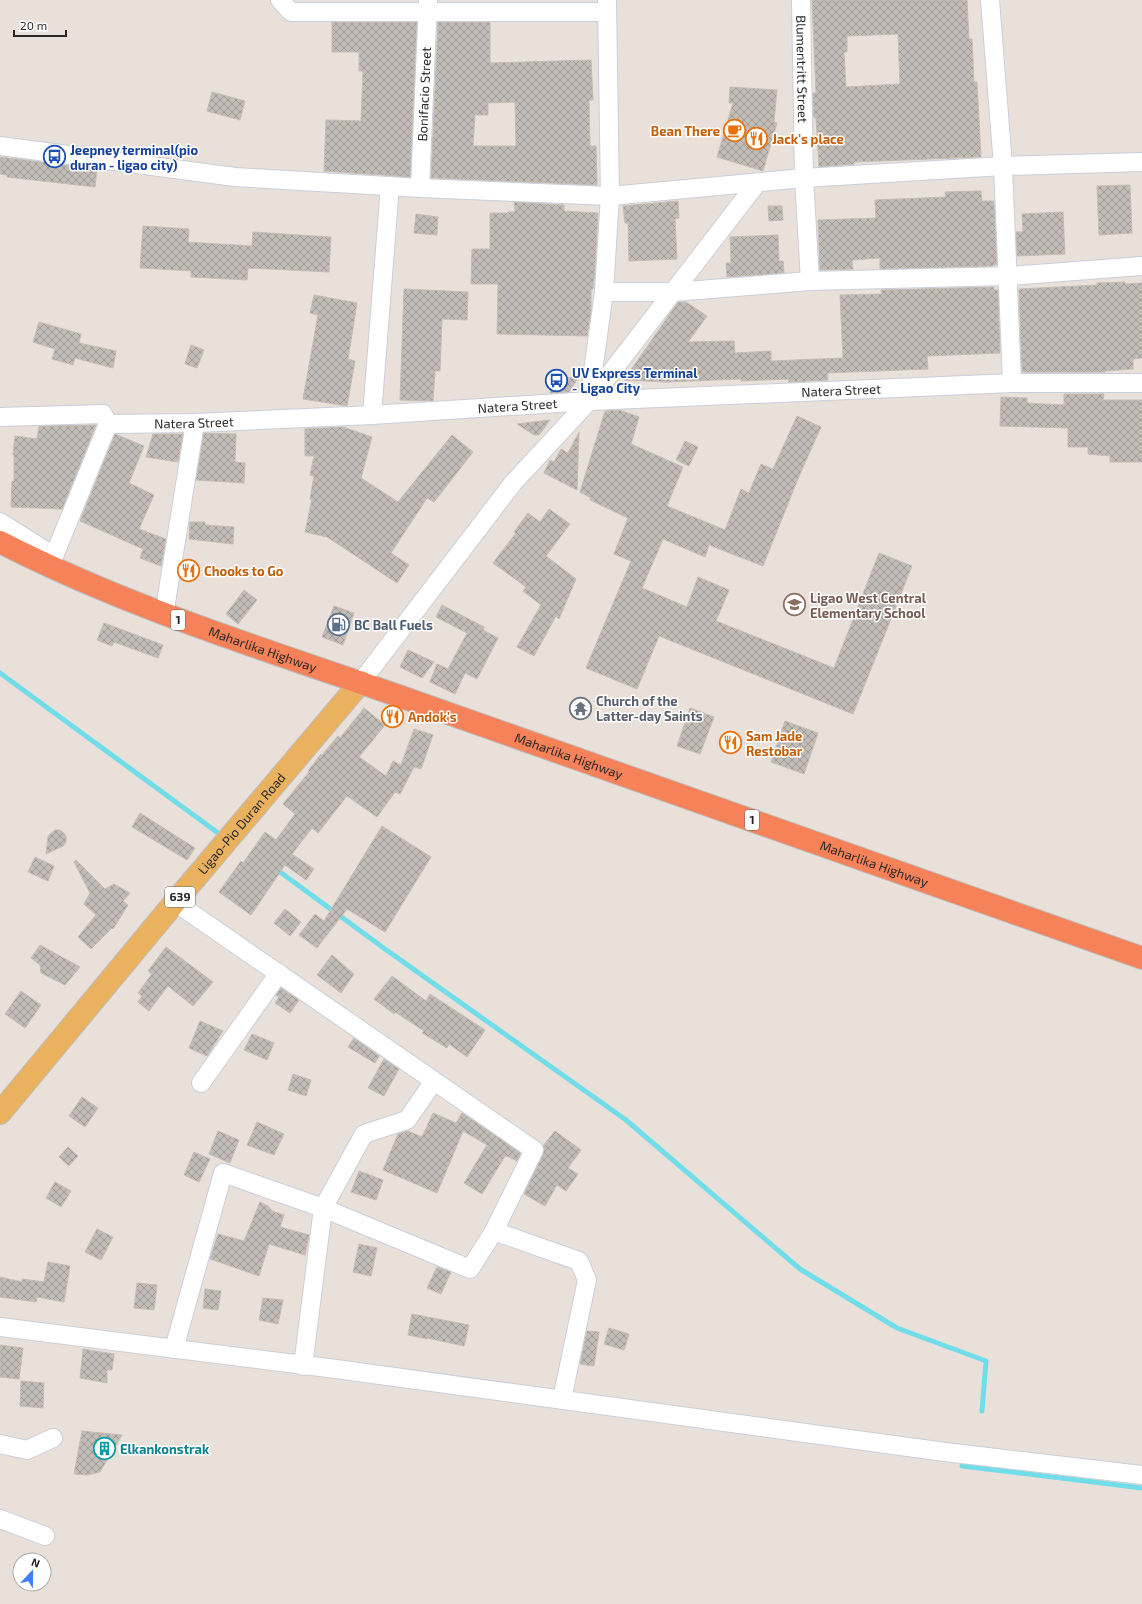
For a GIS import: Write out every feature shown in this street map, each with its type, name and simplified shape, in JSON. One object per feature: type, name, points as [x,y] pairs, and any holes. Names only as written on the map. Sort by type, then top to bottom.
[{"type":"highway","name":"Maharlika Highway","points":[[0,542],[112,595],[164,615],[361,682],[1142,958]]},
{"type":"main road","name":"Ligao-Pio Duran Road","points":[[0,1113],[175,902],[361,682]]},
{"type":"street","points":[[280,0],[291,12],[427,6],[607,6],[610,196],[604,292],[589,401]]},
{"type":"street","name":"Blumentritt Street","points":[[801,0],[804,178],[810,281]]},
{"type":"street","points":[[990,0],[1003,166],[1012,383]]},
{"type":"street","name":"Bonifacio Street","points":[[420,188],[427,6]]},
{"type":"street","points":[[0,146],[235,176],[420,188],[610,196],[804,178],[1003,166],[1142,162]]},
{"type":"street","points":[[361,682],[513,483],[589,401],[757,183]]},
{"type":"street","points":[[372,415],[390,186]]},
{"type":"street","points":[[604,292],[674,292],[810,281],[1008,276],[1142,266]]},
{"type":"street","name":"Natera Street","points":[[108,424],[195,423],[372,415],[589,401],[1012,383],[1142,383]]},
{"type":"street","points":[[0,417],[103,414],[108,424],[54,556],[0,522]]},
{"type":"street","points":[[164,615],[195,423]]},
{"type":"street","points":[[174,1349],[223,1173],[323,1208],[470,1269],[494,1231],[534,1150],[175,902]]},
{"type":"street","points":[[201,1083],[279,973]]},
{"type":"street","points":[[303,1366],[323,1208],[364,1134],[407,1120],[434,1081]]},
{"type":"street","points":[[494,1231],[579,1261],[587,1280],[562,1399]]},
{"type":"street","points":[[0,1327],[562,1399],[647,1412],[945,1452],[1142,1475]]},
{"type":"street","points":[[0,1444],[26,1450],[53,1438]]},
{"type":"street","points":[[0,1519],[45,1536]]},
{"type":"building","points":[[812,0],[967,0],[969,39],[972,39],[974,82],[977,82],[981,157],[854,162],[854,164],[819,167],[816,118],[814,118],[813,102],[813,93],[816,93]],"holes":[[[898,34],[900,84],[846,87],[844,52],[847,52],[847,36]]]},
{"type":"building","points":[[332,22],[417,22],[410,177],[324,171],[326,120],[361,121],[363,71],[359,71],[359,52],[332,52]]},
{"type":"building","points":[[438,22],[490,22],[490,63],[591,60],[593,100],[589,100],[590,146],[596,146],[597,185],[431,178]],"holes":[[[515,102],[516,146],[473,146],[475,115],[488,115],[488,103]]]},
{"type":"building","points":[[730,87],[777,90],[774,122],[777,123],[763,171],[717,157],[733,103],[729,103]]},
{"type":"building","points":[[212,92],[245,101],[240,120],[207,111]]},
{"type":"building","points":[[0,157],[97,169],[95,187],[7,177],[7,175],[0,174]]},
{"type":"building","points":[[1130,185],[1132,233],[1099,235],[1097,186]]},
{"type":"building","points":[[981,191],[982,201],[994,201],[997,264],[993,266],[880,269],[880,258],[852,260],[853,269],[820,270],[818,220],[876,218],[875,200],[946,197],[945,192]]},
{"type":"building","points":[[678,201],[679,218],[675,219],[677,259],[629,261],[628,223],[625,223],[623,206]]},
{"type":"building","points":[[514,202],[564,205],[564,211],[598,213],[595,268],[593,289],[591,289],[591,312],[587,336],[497,334],[498,284],[471,284],[472,249],[490,249],[490,213],[515,212]]},
{"type":"building","points":[[768,206],[782,206],[783,220],[769,221]]},
{"type":"building","points":[[1063,212],[1065,254],[1017,256],[1016,232],[1023,232],[1022,214]]},
{"type":"building","points":[[416,214],[438,217],[437,235],[414,233]]},
{"type":"building","points":[[143,226],[189,229],[188,242],[252,246],[253,232],[331,237],[329,272],[248,268],[247,280],[191,277],[191,271],[140,268]]},
{"type":"building","points":[[778,235],[779,261],[783,261],[784,273],[727,277],[726,263],[731,263],[730,237]]},
{"type":"building","points":[[1125,282],[1125,284],[1142,283],[1142,358],[1133,359],[1133,369],[1105,372],[1022,372],[1019,289]]},
{"type":"building","points":[[994,287],[994,290],[998,290],[1000,353],[927,356],[928,369],[827,373],[828,380],[789,382],[788,379],[741,381],[741,379],[666,382],[624,380],[678,302],[686,302],[707,316],[688,342],[734,341],[735,353],[771,351],[771,361],[843,358],[840,295],[882,294],[881,290]]},
{"type":"building","points":[[404,289],[468,292],[467,320],[442,319],[440,371],[435,371],[433,401],[400,400]]},
{"type":"building","points":[[314,295],[357,303],[348,359],[355,361],[347,406],[303,399],[318,315],[310,313]]},
{"type":"building","points":[[39,322],[81,334],[79,343],[116,351],[113,368],[75,358],[73,365],[52,359],[55,349],[33,342]]},
{"type":"building","points":[[191,345],[204,350],[197,368],[185,364]]},
{"type":"building","points":[[551,377],[578,378],[569,392],[550,393]]},
{"type":"building","points":[[1064,394],[1104,394],[1103,400],[1142,400],[1142,462],[1110,462],[1110,456],[1088,454],[1088,447],[1068,447],[1068,428],[1000,426],[1001,397],[1027,398],[1027,403],[1064,405]]},
{"type":"building","points":[[619,410],[639,417],[631,444],[683,467],[667,506],[725,530],[741,489],[749,493],[761,464],[773,469],[797,416],[821,427],[800,474],[763,566],[709,545],[705,557],[663,539],[642,588],[687,607],[698,577],[729,590],[716,621],[834,668],[879,553],[912,566],[853,714],[659,636],[637,689],[586,668],[631,561],[614,554],[628,518],[590,500],[591,498],[580,492],[605,411]]},
{"type":"building","points":[[550,420],[539,435],[534,435],[517,424]]},
{"type":"building","points":[[96,425],[62,509],[11,507],[12,481],[14,481],[13,455],[15,436],[37,439],[39,426]]},
{"type":"building","points":[[343,427],[372,437],[361,478],[398,502],[452,435],[473,452],[434,502],[427,498],[391,553],[409,565],[397,583],[327,537],[305,532],[312,499],[310,499],[314,476],[310,475],[314,456],[305,456],[305,429]]},
{"type":"building","points":[[579,432],[577,490],[544,473],[550,460],[554,462],[561,449],[568,453]]},
{"type":"building","points":[[204,433],[236,434],[235,462],[245,463],[244,483],[196,480]]},
{"type":"building","points":[[115,434],[144,446],[129,483],[154,495],[139,529],[166,539],[161,566],[140,558],[143,549],[80,521]]},
{"type":"building","points":[[153,434],[183,434],[178,462],[146,457]]},
{"type":"building","points":[[685,441],[698,447],[689,466],[676,460]]},
{"type":"building","points":[[549,509],[570,524],[546,556],[576,579],[559,619],[556,616],[534,656],[517,647],[541,605],[523,591],[526,587],[493,563],[516,533],[514,532],[528,513],[540,522]]},
{"type":"building","points":[[190,522],[205,522],[205,525],[234,527],[233,544],[189,539]]},
{"type":"building","points":[[244,590],[257,600],[238,624],[226,614]]},
{"type":"building","points":[[442,605],[484,627],[483,630],[498,638],[477,679],[465,673],[455,694],[430,682],[437,664],[448,669],[467,633],[436,617]]},
{"type":"building","points":[[334,606],[354,613],[343,645],[322,637]]},
{"type":"building","points":[[104,623],[163,645],[158,658],[114,642],[112,646],[97,640]]},
{"type":"building","points":[[408,650],[434,662],[422,678],[400,667]]},
{"type":"building","points":[[364,708],[385,725],[359,757],[386,776],[393,761],[401,765],[414,729],[433,735],[421,769],[414,767],[400,794],[395,792],[377,817],[347,796],[318,833],[312,828],[292,854],[314,869],[306,880],[285,865],[251,915],[219,892],[241,861],[243,863],[265,832],[276,840],[295,814],[283,804],[309,772],[308,771],[321,754],[322,755],[338,736],[340,738]]},
{"type":"building","points":[[690,708],[714,717],[700,754],[677,746]]},
{"type":"building","points":[[785,721],[818,733],[804,774],[771,762]]},
{"type":"building","points":[[140,813],[195,848],[187,860],[132,827]]},
{"type":"building","points":[[382,826],[431,857],[385,932],[347,909],[317,948],[299,935],[315,914],[324,921]]},
{"type":"building","points":[[55,830],[60,830],[64,833],[66,842],[63,846],[46,854],[48,836]]},
{"type":"building","points":[[35,857],[54,866],[48,881],[28,872]]},
{"type":"building","points":[[76,860],[105,889],[114,884],[130,893],[123,901],[128,905],[113,929],[112,928],[91,949],[78,937],[96,915],[84,904],[90,893],[74,862]]},
{"type":"building","points":[[285,909],[301,922],[290,936],[274,923]]},
{"type":"building","points":[[40,945],[80,967],[65,985],[41,973],[40,965],[31,958]]},
{"type":"building","points":[[166,947],[213,982],[193,1006],[168,986],[149,1011],[138,1002],[142,996],[138,993],[152,974],[148,971]]},
{"type":"building","points":[[332,955],[354,974],[341,993],[317,975]]},
{"type":"building","points":[[392,976],[426,1001],[430,994],[485,1030],[467,1057],[449,1044],[447,1048],[422,1033],[424,1031],[395,1012],[394,1014],[374,999]]},
{"type":"building","points":[[281,988],[299,1000],[290,1013],[275,1003],[279,997],[276,995]]},
{"type":"building","points":[[21,991],[41,1005],[25,1028],[5,1014]]},
{"type":"building","points":[[200,1021],[223,1031],[207,1056],[189,1048]]},
{"type":"building","points":[[252,1034],[274,1043],[267,1060],[244,1050]]},
{"type":"building","points":[[354,1038],[379,1056],[375,1063],[348,1047]]},
{"type":"building","points":[[384,1059],[399,1069],[384,1096],[368,1088]]},
{"type":"building","points":[[293,1074],[311,1080],[306,1096],[288,1090]]},
{"type":"building","points":[[82,1097],[98,1108],[85,1127],[69,1116]]},
{"type":"building","points":[[433,1113],[456,1123],[462,1113],[521,1153],[517,1161],[505,1156],[482,1194],[464,1183],[487,1145],[463,1131],[437,1193],[383,1170],[398,1134],[408,1131],[422,1137]]},
{"type":"building","points":[[257,1122],[284,1134],[274,1155],[247,1145]]},
{"type":"building","points":[[218,1131],[239,1140],[230,1163],[209,1154]]},
{"type":"building","points":[[555,1131],[581,1150],[568,1168],[578,1174],[566,1191],[557,1185],[545,1206],[524,1194],[543,1155],[543,1146]]},
{"type":"building","points":[[68,1147],[78,1156],[69,1166],[59,1157]]},
{"type":"building","points":[[194,1152],[210,1159],[199,1182],[184,1175]]},
{"type":"building","points":[[359,1171],[383,1180],[376,1200],[351,1192]]},
{"type":"building","points":[[55,1182],[71,1191],[61,1207],[46,1198]]},
{"type":"building","points":[[260,1202],[268,1206],[272,1211],[284,1215],[280,1227],[309,1235],[305,1255],[269,1244],[259,1276],[210,1259],[218,1234],[244,1241]]},
{"type":"building","points":[[97,1229],[113,1237],[101,1260],[85,1252]]},
{"type":"building","points":[[359,1244],[377,1248],[371,1276],[353,1272]]},
{"type":"building","points":[[48,1262],[70,1266],[64,1302],[37,1297],[36,1302],[0,1297],[0,1277],[22,1282],[22,1279],[44,1282]]},
{"type":"building","points":[[437,1267],[451,1272],[441,1294],[427,1288]]},
{"type":"building","points":[[137,1283],[157,1285],[154,1310],[134,1308]]},
{"type":"building","points":[[205,1289],[221,1291],[218,1310],[203,1308]]},
{"type":"building","points":[[263,1298],[283,1300],[278,1324],[259,1320]]},
{"type":"building","points":[[412,1314],[469,1325],[464,1346],[408,1335]]},
{"type":"building","points":[[609,1328],[629,1334],[624,1350],[604,1344]]},
{"type":"building","points":[[587,1331],[599,1332],[594,1366],[580,1364]]},
{"type":"building","points":[[0,1345],[23,1348],[19,1379],[0,1377]]},
{"type":"building","points":[[83,1349],[114,1354],[112,1370],[107,1370],[107,1383],[80,1378]]},
{"type":"building","points":[[21,1381],[44,1383],[43,1408],[20,1406]]},
{"type":"building","name":"Elkankonstrak","points":[[82,1431],[122,1435],[100,1472],[87,1475],[74,1474]]},
{"type":"waterway","points":[[0,673],[218,833]]},
{"type":"waterway","points":[[276,869],[385,949],[626,1120],[800,1269],[897,1328],[986,1361],[982,1411]]},
{"type":"waterway","points":[[962,1466],[1142,1488]]},
{"type":"place","name":"Bean There","points":[[735,131]]},
{"type":"place","name":"Jack's place","points":[[757,139]]},
{"type":"place","name":"Jeepney terminal(pio duran - ligao city)","points":[[55,157]]},
{"type":"place","name":"UV Express Terminal - Ligao City","points":[[557,380]]},
{"type":"place","name":"Chooks to Go","points":[[189,571]]},
{"type":"place","name":"Ligao West Central Elementary School","points":[[794,605]]},
{"type":"place","name":"BC Ball Fuels","points":[[338,625]]},
{"type":"place","name":"Church of the Latter-day Saints","points":[[580,708]]},
{"type":"place","name":"Andok's","points":[[392,717]]},
{"type":"place","name":"Sam Jade Restobar","points":[[731,743]]},
{"type":"place","name":"Elkankonstrak","points":[[105,1449]]}]
